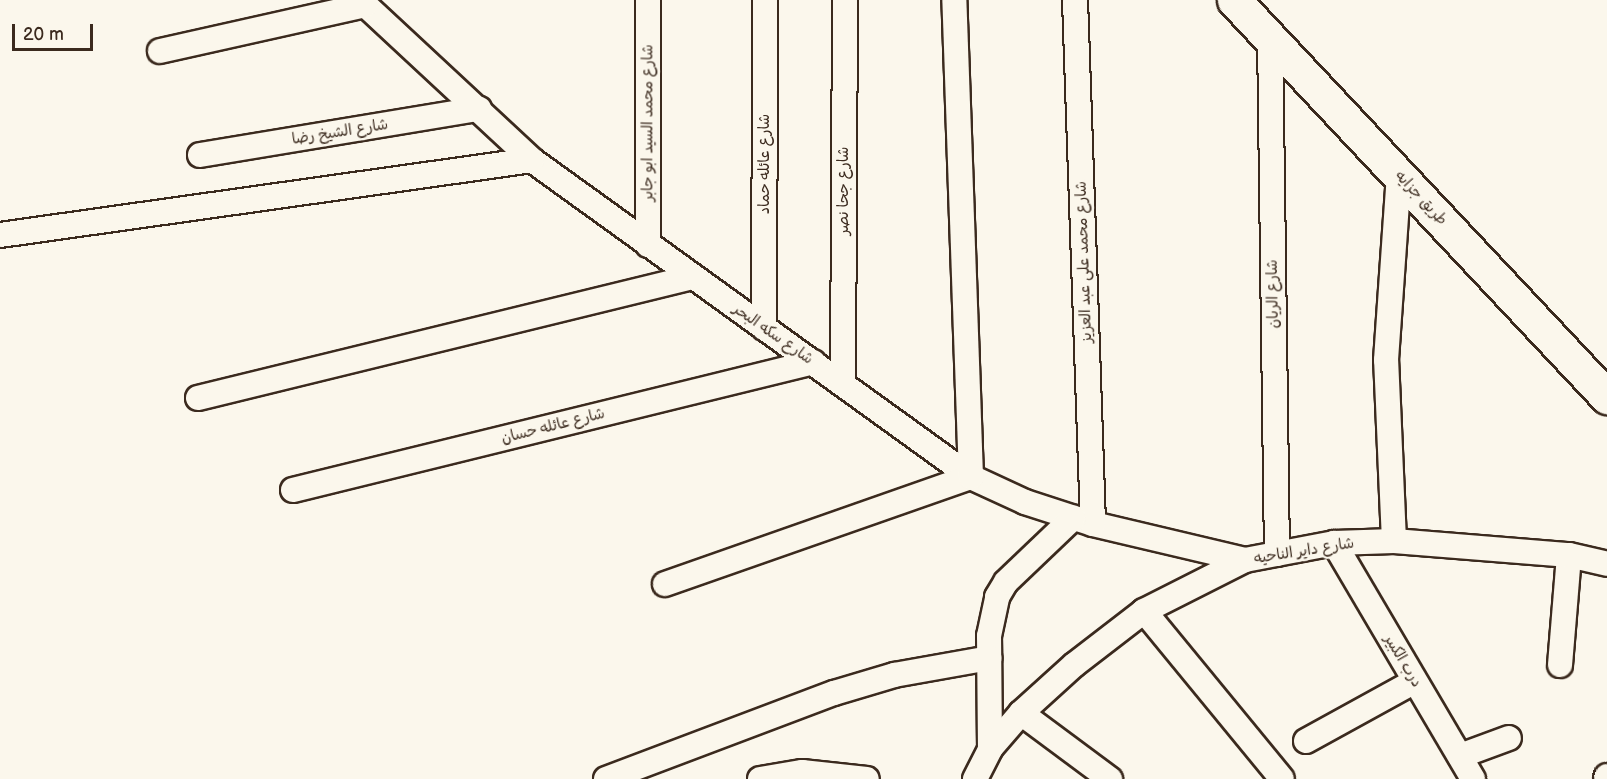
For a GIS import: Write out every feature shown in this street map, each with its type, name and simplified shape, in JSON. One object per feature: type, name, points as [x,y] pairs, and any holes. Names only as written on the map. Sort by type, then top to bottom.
[{"type":"street","name":"شارع محمد السيد ابو جابر","points":[[648,0],[648,245]]},
{"type":"street","name":"شارع عائله حماد","points":[[764,328],[765,0]]},
{"type":"street","name":"شارع جحا نصر","points":[[843,382],[845,0]]},
{"type":"street","points":[[665,584],[971,477],[954,0]]},
{"type":"street","name":"شارع محمد على عبد العزيز","points":[[1075,0],[1083,521]]},
{"type":"street","name":"طريق جزايه","points":[[1234,0],[1270,35],[1607,397]]},
{"type":"street","name":"شارع سكه البحر","points":[[362,2],[532,160],[764,328],[843,382],[971,477],[1083,521],[1245,560]]},
{"type":"street","points":[[160,51],[362,2]]},
{"type":"street","name":"شارع الريان","points":[[1270,35],[1276,554]]},
{"type":"street","name":"شارع الشيخ رضا","points":[[200,155],[479,110]]},
{"type":"street","points":[[0,235],[532,160]]},
{"type":"street","points":[[1394,541],[1386,360],[1399,173]]},
{"type":"street","points":[[198,398],[693,277]]},
{"type":"street","name":"شارع عائله حسان","points":[[293,490],[813,362]]},
{"type":"street","points":[[990,749],[990,624],[997,597],[1006,582],[1083,521]]},
{"type":"street","name":"شارع داير الناحيه","points":[[975,779],[990,749],[1021,713],[1144,611],[1245,560],[1334,543],[1394,541],[1569,555],[1607,564]]},
{"type":"street","name":"درب الكبير","points":[[1334,543],[1473,779]]},
{"type":"street","points":[[1560,665],[1569,555]]},
{"type":"street","points":[[1144,611],[1282,779]]},
{"type":"street","points":[[606,779],[834,693],[894,675],[989,658]]},
{"type":"street","points":[[1306,741],[1415,681]]},
{"type":"street","points":[[1021,713],[1110,779]]},
{"type":"street","points":[[1460,756],[1509,738]]},
{"type":"street","points":[[760,779],[802,772],[867,779]]}]
